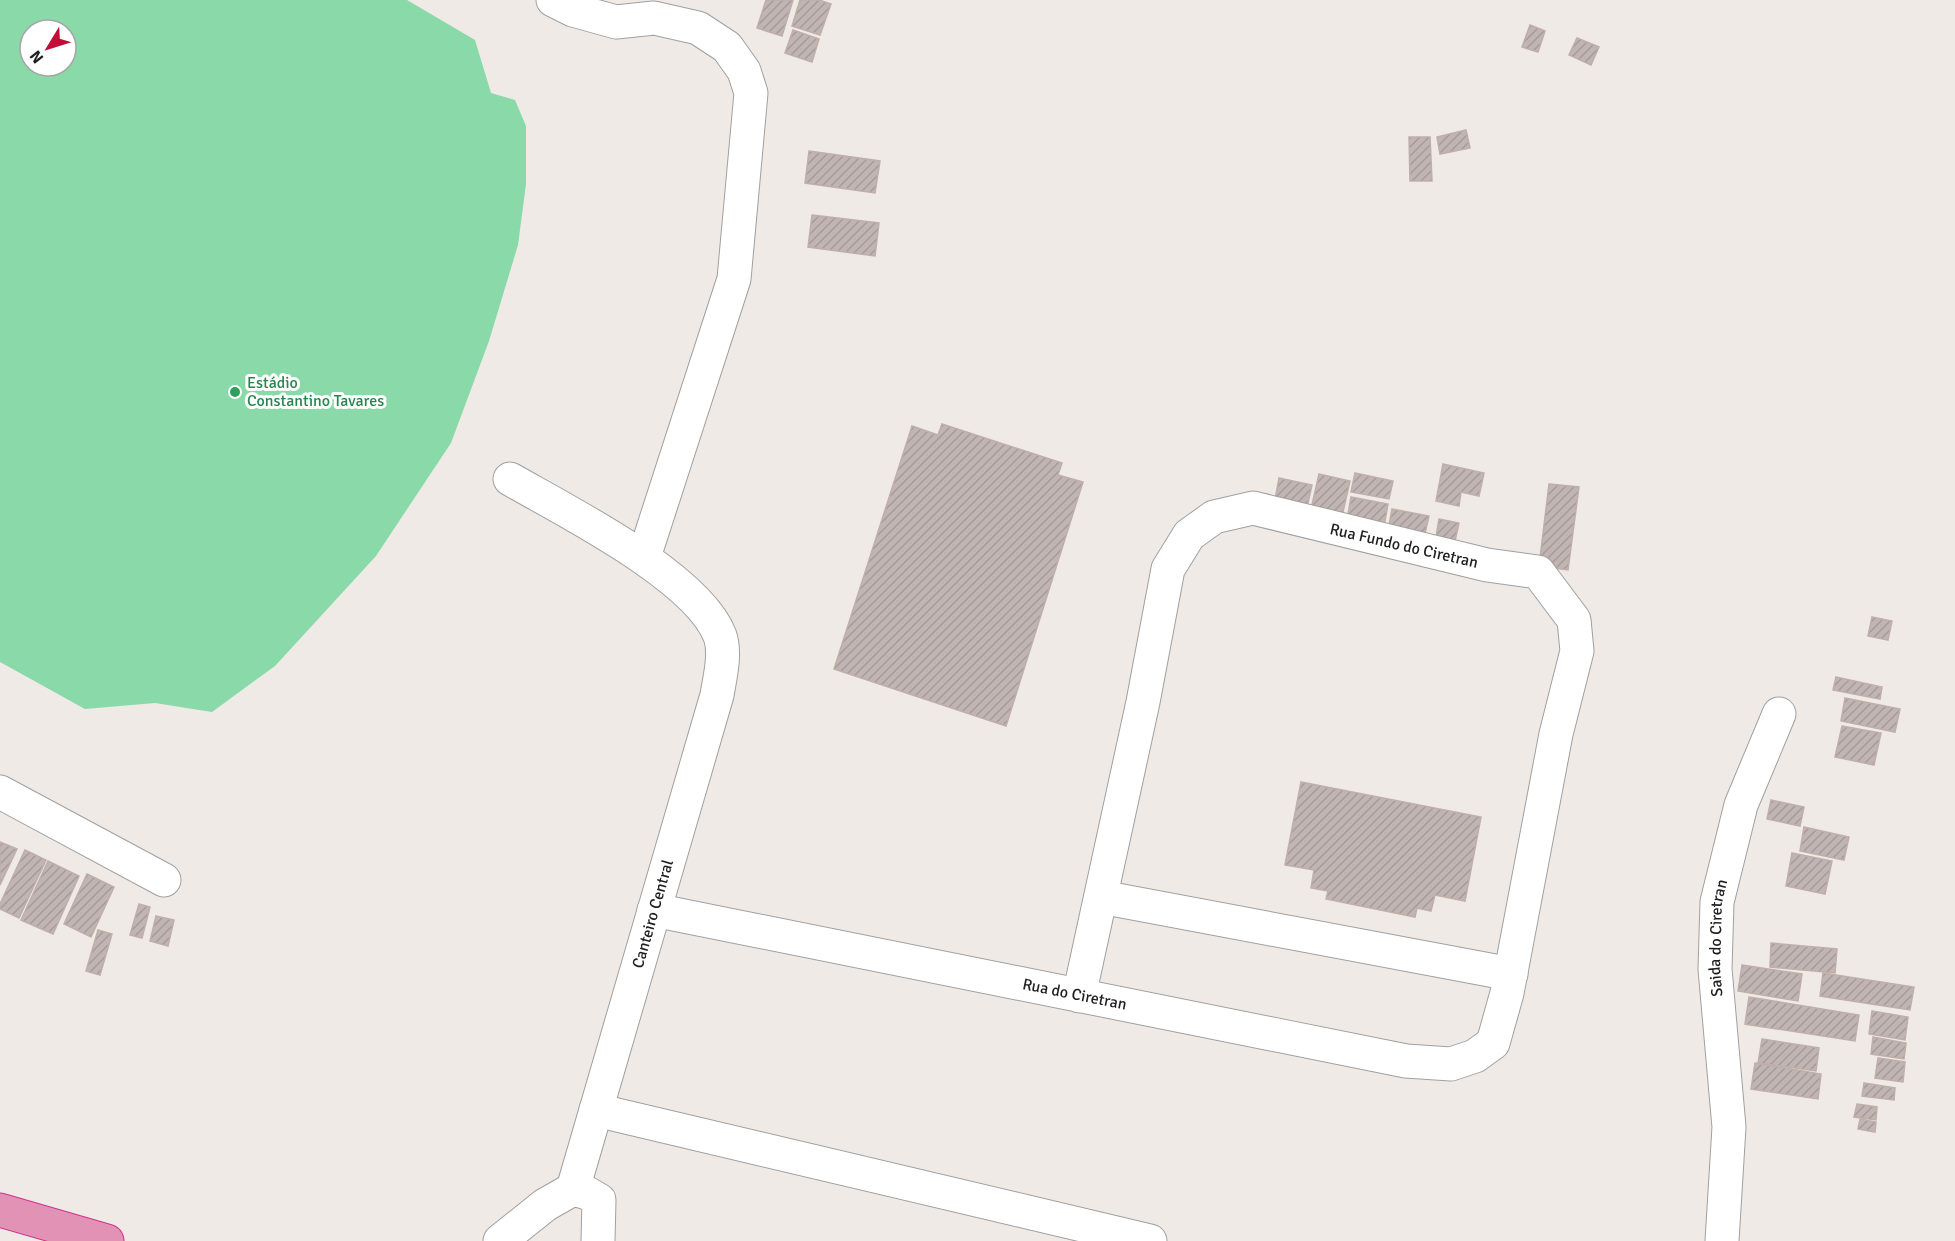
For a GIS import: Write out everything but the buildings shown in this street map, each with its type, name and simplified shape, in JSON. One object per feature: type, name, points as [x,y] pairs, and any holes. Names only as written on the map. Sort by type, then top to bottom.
[{"type":"highway","points":[[0,1210],[107,1241]]},
{"type":"street","points":[[510,479],[644,557],[734,279],[751,93],[744,71],[727,46],[698,28],[654,18],[616,22],[573,10],[553,0]]},
{"type":"street","name":"Rua Fundo do Ciretran","points":[[1101,897],[1143,702],[1168,569],[1189,535],[1214,517],[1253,508],[1487,565],[1538,572],[1574,620],[1577,651],[1556,734],[1511,974]]},
{"type":"street","name":"Canteiro Central","points":[[573,1189],[717,695],[722,657],[720,636],[704,611],[644,557]]},
{"type":"street","name":"Saida do Ciretran","points":[[1722,1241],[1729,1127],[1715,969],[1717,902],[1741,805],[1779,714]]},
{"type":"street","points":[[0,792],[164,880]]},
{"type":"street","points":[[1079,996],[1101,897],[1511,974]]},
{"type":"street","name":"Rua do Ciretran","points":[[654,909],[1406,1061],[1451,1064],[1474,1056],[1493,1043],[1511,974]]},
{"type":"street","points":[[596,1110],[1150,1241]]},
{"type":"street","points":[[500,1241],[545,1205],[573,1189],[599,1200],[598,1241]]},
{"type":"green space","name":"Estádio Constantino Tavares","points":[[0,0],[407,0],[475,40],[491,93],[515,100],[526,126],[526,184],[518,245],[489,341],[451,443],[376,556],[275,666],[212,712],[155,703],[85,709],[0,662]]},
{"type":"place","name":"Estádio Constantino Tavares","points":[[235,392]]}]
